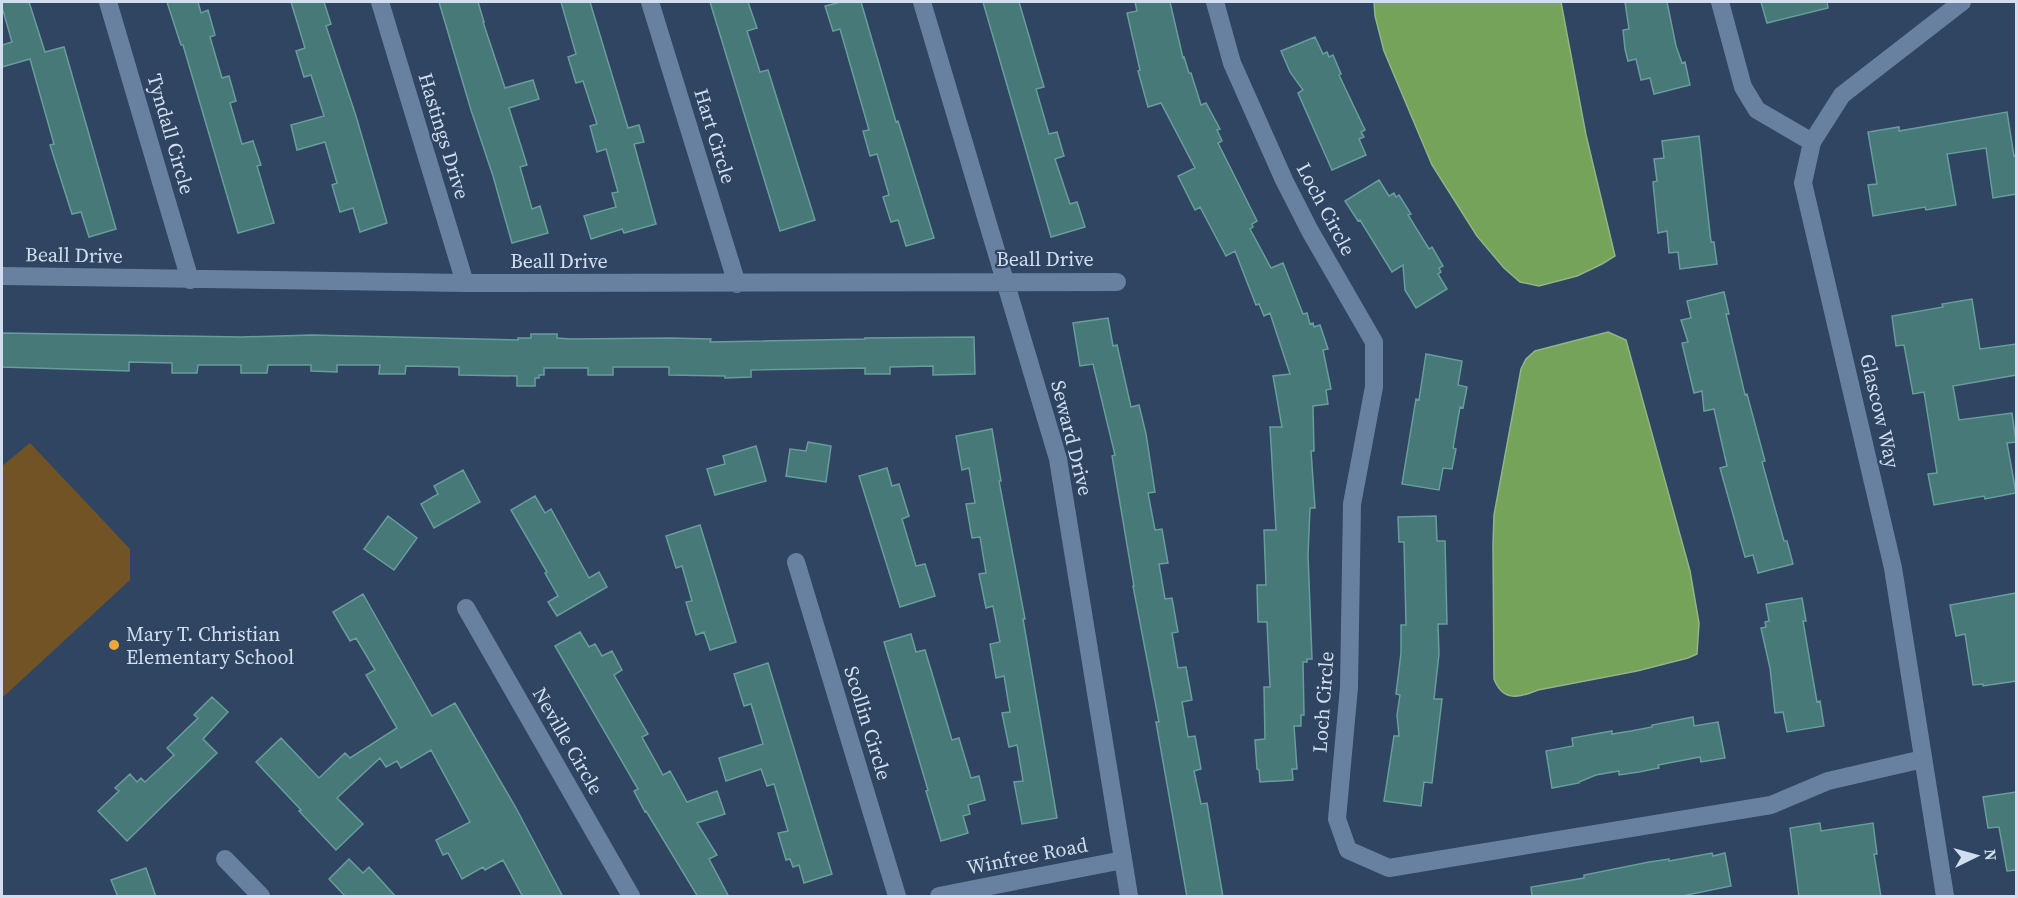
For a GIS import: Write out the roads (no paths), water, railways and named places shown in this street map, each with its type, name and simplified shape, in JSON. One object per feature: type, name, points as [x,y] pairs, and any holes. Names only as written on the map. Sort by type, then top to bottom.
[{"type":"street","name":"Tyndall Circle","points":[[108,2],[190,280]]},
{"type":"street","name":"Hastings Drive","points":[[380,2],[465,283]]},
{"type":"street","name":"Hart Circle","points":[[650,2],[737,284]]},
{"type":"street","name":"Seward Drive","points":[[922,2],[1058,459],[1129,897]]},
{"type":"street","name":"Loch Circle","points":[[1215,2],[1232,63],[1284,180],[1310,231],[1374,342],[1374,387],[1352,504],[1349,687],[1336,819],[1348,850],[1389,868],[1772,805],[1828,781],[1923,759]]},
{"type":"street","points":[[1720,2],[1743,87],[1757,110],[1812,142]]},
{"type":"street","name":"Glascow Way","points":[[1945,897],[1893,568],[1803,183],[1812,142],[1842,95],[1962,2]]},
{"type":"street","name":"Beall Drive","points":[[2,276],[465,283],[1117,282]]},
{"type":"street","name":"Scollin Circle","points":[[796,562],[897,897]]},
{"type":"street","name":"Neville Circle","points":[[466,608],[631,897]]},
{"type":"street","points":[[225,859],[261,897]]},
{"type":"street","name":"Winfree Road","points":[[939,897],[1123,860]]},
{"type":"place","name":"Mary T. Christian Elementary School","points":[[114,645]]}]
